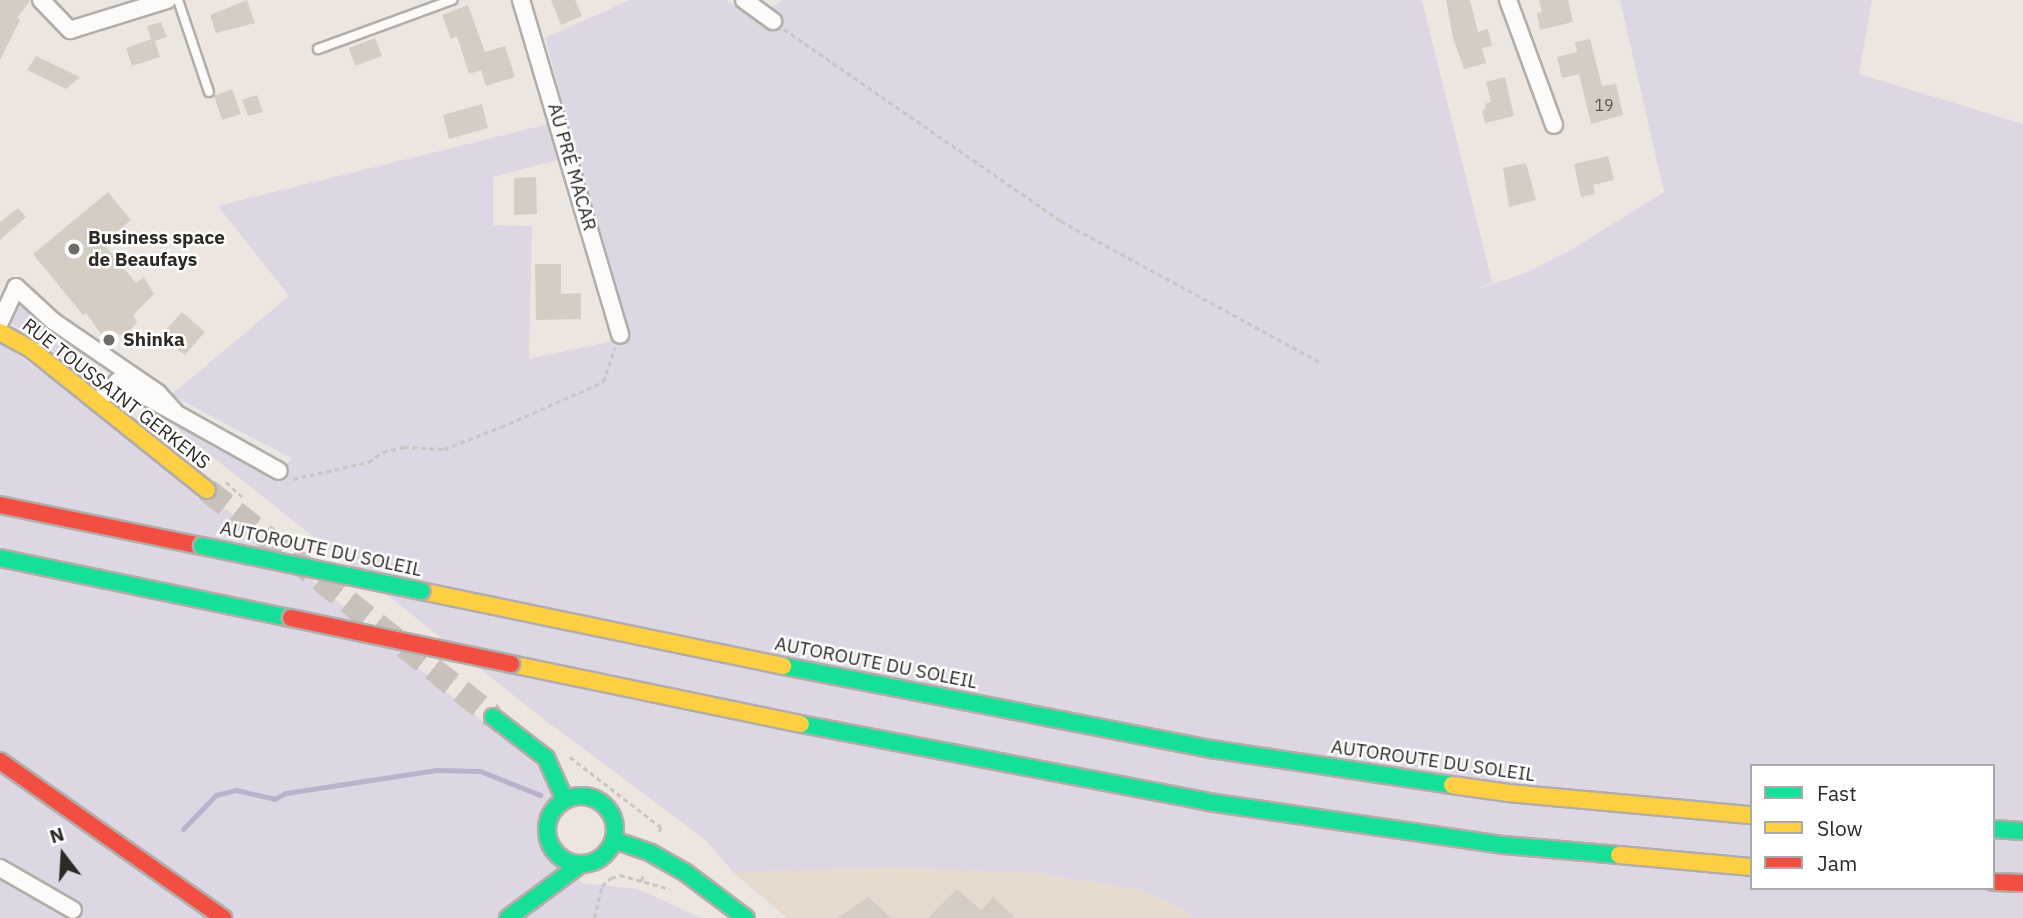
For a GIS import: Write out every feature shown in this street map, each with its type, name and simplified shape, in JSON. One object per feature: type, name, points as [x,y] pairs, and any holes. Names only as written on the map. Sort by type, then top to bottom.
[{"type":"main road","name":"RUE TOUSSAINT GERKENS","points":[[0,332],[32,350],[207,490]]},
{"type":"main road","name":"AUTOROUTE DU SOLEIL","points":[[0,505],[904,691],[1225,751],[1508,793],[1750,815]]},
{"type":"main road","points":[[0,558],[908,746],[1208,802],[1504,845],[1750,867]]},
{"type":"main road","points":[[493,717],[546,758],[565,800]]},
{"type":"main road","points":[[0,761],[223,918]]},
{"type":"main road","points":[[508,918],[581,864],[601,858],[614,841],[613,818],[598,801],[587,797],[565,800],[549,820],[550,845],[568,862],[581,864]]},
{"type":"main road","points":[[1995,829],[2023,831]]},
{"type":"main road","points":[[614,841],[651,853],[709,888],[746,918]]},
{"type":"main road","points":[[1995,881],[2023,883]]},
{"type":"street","points":[[41,0],[70,30],[167,0]]},
{"type":"street","name":"AU PRÉ MACAR","points":[[521,0],[620,335]]},
{"type":"street","points":[[744,0],[773,21]]},
{"type":"street","points":[[1508,0],[1554,125]]},
{"type":"street","points":[[0,322],[16,287],[53,321],[158,393],[175,412]]},
{"type":"street","points":[[97,402],[118,382],[279,471]]},
{"type":"street","points":[[0,869],[73,910]]},
{"type":"lane","points":[[178,0],[209,92]]},
{"type":"lane","points":[[318,49],[452,0]]},
{"type":"path","points":[[773,21],[1061,221],[1321,363]]},
{"type":"path","points":[[279,471],[291,480],[368,462],[383,452],[404,447],[444,449],[501,427],[603,382],[620,335]]},
{"type":"path","points":[[567,755],[662,827],[641,881]]},
{"type":"path","points":[[593,918],[602,886],[611,878],[620,875],[677,891]]},
{"type":"shaded area","points":[[630,0],[727,0],[752,19],[783,0],[1422,0],[1492,282],[1478,289],[1526,273],[1571,250],[1664,192],[1620,0],[1872,0],[1859,74],[2023,124],[2023,918],[1192,918],[1181,908],[1140,890],[1036,873],[892,867],[733,872],[707,841],[546,721],[180,431],[170,415],[278,477],[291,458],[171,395],[289,296],[218,206],[556,122],[566,158],[493,177],[493,225],[532,226],[529,359],[627,338],[545,38]]},
{"type":"shaded area","points":[[13,298],[87,367],[81,373],[31,335],[5,321]]},
{"type":"shaded area","points":[[0,342],[199,487],[537,766],[553,793],[541,826],[547,849],[582,883],[638,889],[701,918],[0,918]]},
{"type":"shaded area","points":[[892,867],[1036,873],[1140,890],[1181,908],[1192,918],[787,918],[733,872]]},
{"type":"building","points":[[0,0],[31,0],[17,18],[20,20],[0,60]]},
{"type":"building","points":[[247,0],[255,23],[216,33],[210,15]]},
{"type":"building","points":[[551,0],[575,0],[582,16],[561,25]]},
{"type":"building","points":[[1446,0],[1470,0],[1478,32],[1488,29],[1492,46],[1482,48],[1486,63],[1464,69],[1453,38]]},
{"type":"building","points":[[1539,0],[1568,0],[1573,22],[1540,30],[1537,13],[1542,12]]},
{"type":"building","points":[[468,5],[485,52],[505,46],[515,77],[486,86],[481,70],[469,74],[457,36],[451,39],[442,15]]},
{"type":"building","points":[[161,22],[167,37],[155,41],[160,57],[132,66],[126,48],[151,39],[147,26]]},
{"type":"building","points":[[375,38],[382,56],[355,66],[349,48]]},
{"type":"building","points":[[1590,39],[1602,86],[1616,84],[1623,115],[1591,124],[1579,74],[1562,78],[1557,57],[1577,52],[1575,42]]},
{"type":"building","points":[[36,56],[80,77],[66,89],[27,70]]},
{"type":"building","points":[[1505,77],[1514,116],[1485,123],[1482,110],[1486,109],[1485,104],[1491,102],[1486,82]]},
{"type":"building","points":[[232,89],[241,114],[222,120],[214,96]]},
{"type":"building","points":[[257,95],[263,112],[248,116],[242,100]]},
{"type":"building","points":[[482,104],[488,128],[449,139],[443,115]]},
{"type":"building","points":[[1608,156],[1614,180],[1593,185],[1595,194],[1581,197],[1574,164]]},
{"type":"building","points":[[1526,163],[1536,200],[1509,207],[1503,168]]},
{"type":"building","points":[[536,177],[537,214],[514,215],[514,178]]},
{"type":"building","name":"Business space de Beaufays","points":[[108,192],[131,220],[103,243],[136,283],[144,277],[154,294],[133,315],[137,322],[125,337],[113,331],[104,338],[86,313],[83,315],[33,254]]},
{"type":"building","points":[[18,208],[26,217],[0,240],[0,222]]},
{"type":"building","points":[[535,264],[561,264],[561,294],[581,293],[581,319],[536,320]]},
{"type":"building","points":[[182,312],[205,332],[185,355],[160,336]]},
{"type":"building","points":[[957,889],[981,910],[993,897],[1015,918],[928,918]]},
{"type":"building","points":[[868,897],[892,918],[838,918]]},
{"type":"waterway","points":[[183,829],[216,795],[236,790],[274,799],[286,793],[436,770],[480,771],[540,795]]},
{"type":"tunnel","points":[[207,490],[493,717]]},
{"type":"traffic: fast","points":[[202,546],[421,591]]},
{"type":"traffic: fast","points":[[0,558],[291,618]]},
{"type":"traffic: fast","points":[[783,666],[1211,749],[1452,785]]},
{"type":"traffic: fast","points":[[493,717],[546,758],[565,800]]},
{"type":"traffic: fast","points":[[801,724],[1208,802],[1504,845],[1619,855]]},
{"type":"traffic: fast","points":[[581,796],[594,799],[605,806],[612,817],[615,830],[612,843],[605,854],[594,861],[581,864],[568,861],[557,854],[550,843],[547,830],[550,817],[557,806],[568,799],[581,796]]},
{"type":"traffic: fast","points":[[1995,829],[2023,831]]},
{"type":"traffic: fast","points":[[614,840],[651,853],[686,873],[746,918]]},
{"type":"traffic: fast","points":[[508,918],[581,864]]},
{"type":"traffic: slow","points":[[0,332],[32,350],[207,490]]},
{"type":"traffic: slow","points":[[421,591],[783,666]]},
{"type":"traffic: slow","points":[[511,664],[801,724]]},
{"type":"traffic: slow","points":[[1452,785],[1508,793],[1750,815]]},
{"type":"traffic: slow","points":[[1619,855],[1750,867]]},
{"type":"traffic: jam","points":[[0,505],[202,546]]},
{"type":"traffic: jam","points":[[291,618],[511,664]]},
{"type":"traffic: jam","points":[[0,761],[223,918]]},
{"type":"traffic: jam","points":[[1995,882],[2023,883]]},
{"type":"place","name":"Business space de Beaufays","points":[[74,249]]},
{"type":"place","name":"Shinka","points":[[109,340]]}]
